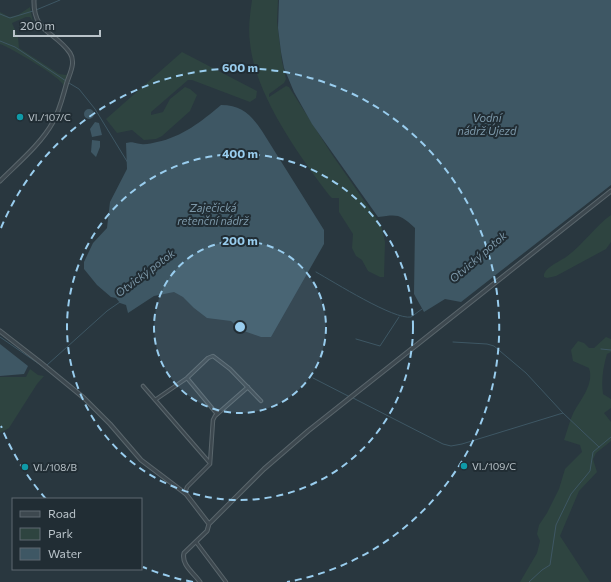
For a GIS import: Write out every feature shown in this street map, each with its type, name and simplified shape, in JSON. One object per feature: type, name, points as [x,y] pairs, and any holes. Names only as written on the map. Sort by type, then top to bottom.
[{"type":"street","points":[[0,181],[49,129],[58,112],[72,64],[71,55],[41,26],[35,11],[34,0]]},
{"type":"street","points":[[200,582],[185,564],[183,558],[185,552],[207,531],[209,524],[264,469],[308,431],[611,191]]},
{"type":"street","points":[[0,332],[43,364],[99,414],[141,460],[185,493],[209,524]]},
{"type":"street","points":[[155,400],[187,378],[208,358],[213,356],[248,387],[261,401]]},
{"type":"street","points":[[187,378],[217,414]]},
{"type":"street","points":[[143,386],[210,463]]},
{"type":"street","points":[[185,493],[187,487],[210,463],[213,420],[217,414],[248,387]]},
{"type":"street","points":[[196,542],[226,582]]},
{"type":"green space","points":[[252,0],[278,0],[277,22],[286,79],[284,83],[269,94],[269,97],[286,86],[289,87],[331,153],[381,225],[385,242],[384,277],[380,277],[368,271],[362,260],[356,256],[352,248],[353,234],[339,212],[339,198],[332,198],[317,179],[280,123],[269,103],[260,82],[249,37]]},
{"type":"green space","points":[[30,7],[33,22],[30,17],[26,17],[12,23],[18,37],[19,48],[59,74],[66,75],[68,73],[64,86],[54,76],[45,70],[0,44],[0,12],[9,17],[18,15]]},
{"type":"green space","points":[[182,52],[257,91],[256,98],[250,102],[192,80],[188,80],[151,112],[151,115],[163,112],[170,99],[185,87],[197,95],[190,111],[162,136],[156,139],[144,140],[132,130],[117,133],[106,119]]},
{"type":"green space","points":[[611,215],[611,242],[606,249],[556,276],[547,278],[544,277],[544,274],[549,268],[572,252]]},
{"type":"green space","points":[[606,337],[611,339],[611,352],[607,354],[604,364],[602,389],[603,394],[611,399],[611,408],[604,413],[611,422],[611,441],[596,453],[593,459],[597,472],[579,491],[560,536],[590,582],[520,582],[537,553],[540,541],[537,534],[539,525],[559,489],[565,469],[582,452],[580,445],[564,440],[572,416],[587,389],[590,379],[589,368],[573,361],[571,350],[578,341],[584,343],[589,348],[594,348]]},
{"type":"green space","points":[[30,369],[38,375],[44,376],[37,384],[9,428],[0,433],[0,377],[26,377]]},
{"type":"water","name":"Vodní nádrž Újezd","points":[[279,0],[611,0],[611,185],[461,302],[445,299],[424,312],[414,294],[415,228],[406,220],[395,215],[378,217],[312,124],[294,92],[284,68],[278,28]]},
{"type":"water","name":"Zaječická retenční nádrž","points":[[221,105],[228,105],[240,109],[254,120],[324,230],[324,244],[271,337],[261,337],[241,330],[231,321],[207,318],[183,297],[174,292],[154,296],[128,313],[126,305],[120,303],[116,298],[111,297],[97,285],[84,269],[84,262],[93,243],[107,228],[110,202],[127,169],[126,143],[132,142],[147,144],[166,140],[199,122]]},
{"type":"water","points":[[89,109],[94,114],[89,119],[84,114]]},
{"type":"water","points":[[95,122],[99,123],[102,135],[92,137],[90,129]]},
{"type":"water","points":[[92,140],[100,141],[100,147],[96,157],[91,152]]},
{"type":"water","points":[[0,344],[28,366],[24,374],[0,376]]},
{"type":"waterway","points":[[36,10],[60,0]]},
{"type":"waterway","points":[[0,14],[10,18],[33,11]]},
{"type":"waterway","points":[[0,41],[15,47],[66,81]]},
{"type":"waterway","points":[[69,83],[79,89],[95,109],[128,163]]},
{"type":"waterway","name":"Otvický potok","points":[[316,272],[378,307],[392,313],[411,317],[422,309]]},
{"type":"waterway","name":"Otvický potok","points":[[47,365],[107,311],[120,302]]},
{"type":"waterway","points":[[356,339],[380,346],[399,317]]},
{"type":"waterway","name":"Otvický potok","points":[[0,337],[42,366]]},
{"type":"waterway","points":[[453,342],[487,344],[494,346],[526,373],[563,413]]},
{"type":"waterway","points":[[601,349],[611,350]]},
{"type":"waterway","points":[[313,378],[350,397]]},
{"type":"waterway","points":[[353,398],[443,444],[451,446],[563,413],[599,447]]},
{"type":"waterway","points":[[529,582],[550,565],[556,525],[571,494],[590,471],[593,452],[611,437]]},
{"type":"place","name":"VI./107/C","points":[[20,117]]},
{"type":"place","name":"VI./109/C","points":[[464,466]]},
{"type":"place","name":"VI./108/B","points":[[25,467]]}]
